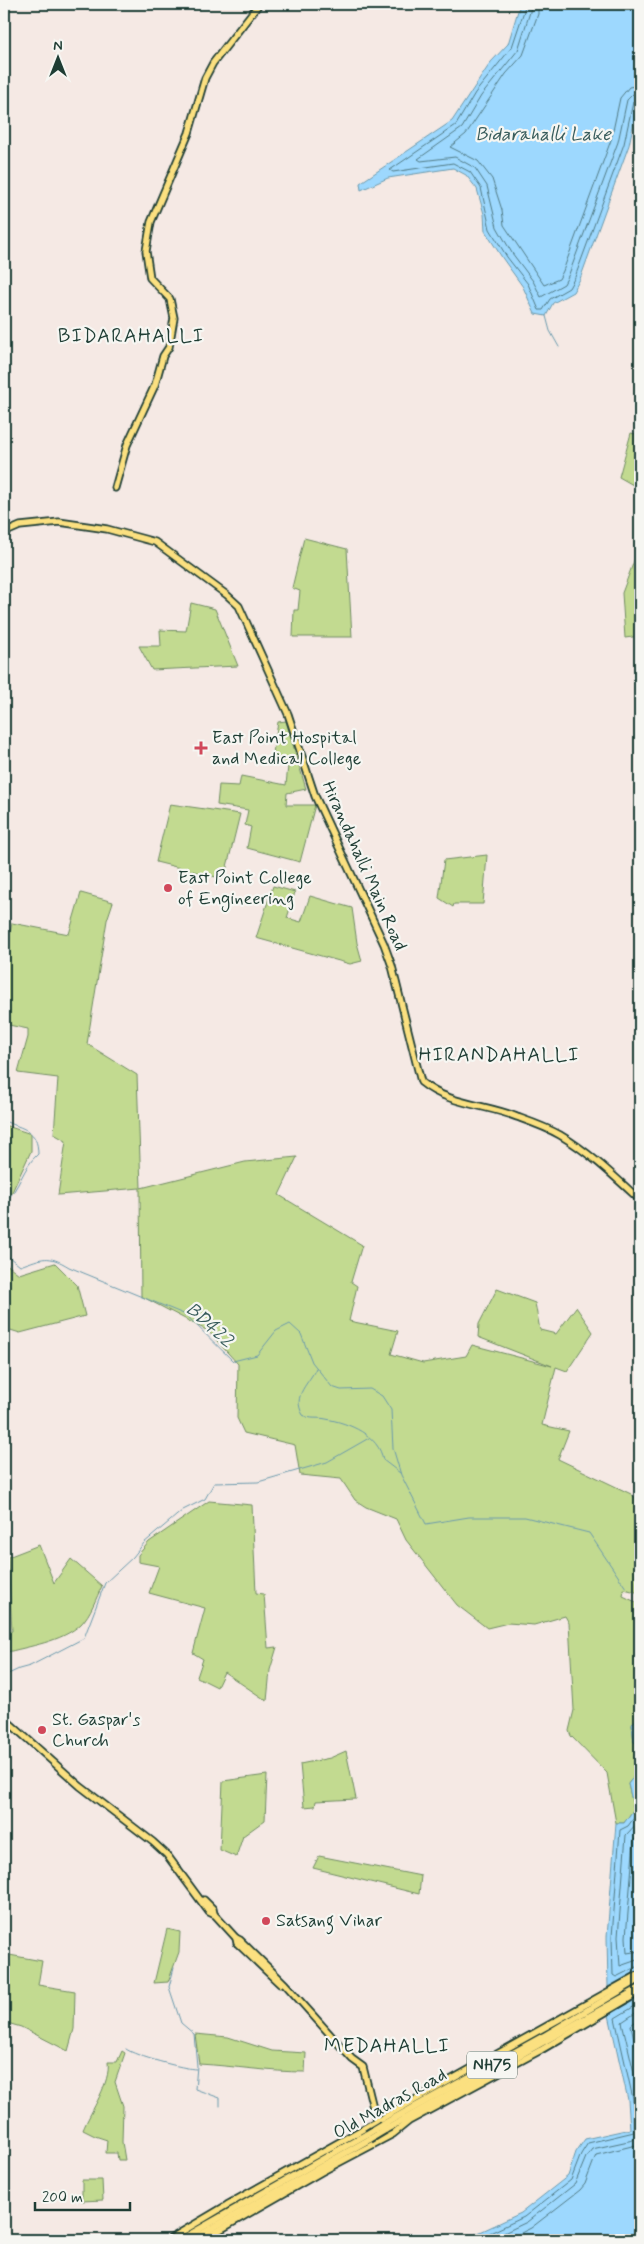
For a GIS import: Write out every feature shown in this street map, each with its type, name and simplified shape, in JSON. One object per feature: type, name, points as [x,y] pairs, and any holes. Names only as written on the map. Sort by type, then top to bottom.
[{"type":"highway","name":"Old Madras Road","points":[[180,2240],[205,2229],[602,2006],[640,1979]]},
{"type":"highway","name":"Old Madras Road","points":[[602,2006],[636,1993],[640,1988]]},
{"type":"highway","name":"Old Madras Road","points":[[191,2240],[205,2229]]},
{"type":"main road","points":[[115,488],[127,445],[155,385],[163,356],[169,346],[174,318],[170,299],[150,278],[146,251],[151,222],[189,133],[205,78],[213,63],[259,4]]},
{"type":"main road","name":"Hirandahalli Main Road","points":[[4,533],[20,526],[59,522],[105,529],[155,542],[227,595],[238,606],[288,714],[315,796],[384,944],[421,1082],[434,1093],[457,1101],[492,1108],[560,1135],[602,1166],[640,1200]]},
{"type":"main road","points":[[4,1718],[80,1786],[120,1815],[166,1855],[209,1912],[214,1914],[236,1938],[237,1943],[283,1986],[288,1987],[352,2059],[363,2067],[376,2123],[384,2138]]},
{"type":"main road","points":[[168,2240],[227,2205],[368,2128],[640,1974]]},
{"type":"main road","points":[[202,2240],[384,2138],[410,2121],[541,2050],[636,1993]]},
{"type":"main road","points":[[368,2128],[376,2142]]},
{"type":"green space","points":[[631,433],[640,435],[640,489],[619,477]]},
{"type":"green space","points":[[640,528],[640,636],[625,638],[622,593],[637,553]]},
{"type":"green space","points":[[304,538],[347,549],[352,637],[293,637],[294,610],[298,610],[300,591],[292,588]]},
{"type":"green space","points":[[191,603],[215,609],[238,666],[152,670],[139,646],[161,646],[160,630],[186,631]]},
{"type":"green space","points":[[286,721],[306,789],[287,793],[286,805],[315,805],[300,862],[247,848],[251,827],[245,825],[248,810],[217,805],[219,785],[239,786],[241,776],[286,785],[288,766],[272,759],[278,722]]},
{"type":"green space","points":[[170,804],[240,814],[224,879],[156,862]]},
{"type":"green space","points":[[487,855],[483,904],[454,904],[453,907],[439,898],[444,860]]},
{"type":"green space","points":[[273,886],[295,892],[287,918],[301,922],[310,896],[352,908],[357,943],[362,961],[350,964],[256,938]]},
{"type":"green space","points":[[81,893],[113,902],[107,920],[87,1044],[137,1075],[141,1188],[245,1162],[297,1157],[279,1195],[362,1245],[351,1282],[357,1286],[349,1321],[398,1331],[391,1354],[423,1363],[466,1356],[472,1345],[552,1366],[478,1337],[479,1324],[497,1289],[535,1303],[540,1330],[556,1334],[576,1307],[593,1332],[567,1371],[556,1367],[542,1425],[569,1431],[558,1459],[631,1494],[640,1502],[640,1593],[624,1589],[623,1596],[640,1604],[640,1715],[632,1725],[634,1742],[640,1745],[638,1771],[628,1784],[634,1809],[624,1823],[616,1823],[607,1773],[571,1736],[569,1731],[574,1710],[569,1623],[565,1616],[534,1625],[508,1623],[487,1628],[457,1605],[406,1540],[396,1519],[366,1507],[355,1500],[341,1479],[300,1475],[295,1445],[244,1433],[237,1418],[238,1364],[208,1331],[141,1296],[140,1188],[58,1195],[66,1141],[54,1134],[58,1078],[18,1073],[28,1037],[28,1029],[4,1024],[4,961],[12,923],[69,934]]},
{"type":"green space","points":[[4,1125],[31,1134],[31,1151],[12,1192],[4,1199]]},
{"type":"green space","points":[[5,1263],[19,1274],[55,1263],[77,1285],[85,1316],[20,1333],[4,1328]]},
{"type":"green space","points":[[209,1501],[252,1505],[256,1593],[264,1594],[268,1648],[277,1647],[270,1670],[267,1701],[224,1672],[217,1687],[197,1677],[203,1659],[193,1653],[205,1608],[149,1593],[159,1566],[138,1562],[138,1555],[149,1542]]},
{"type":"green space","points":[[39,1545],[54,1583],[71,1559],[102,1586],[88,1616],[73,1630],[45,1643],[4,1653],[4,1634],[12,1631],[8,1557]]},
{"type":"green space","points":[[346,1751],[356,1799],[316,1801],[315,1806],[304,1807],[300,1764],[330,1758]]},
{"type":"green space","points":[[267,1775],[265,1820],[243,1836],[236,1857],[220,1850],[223,1781]]},
{"type":"green space","points":[[319,1856],[421,1876],[419,1894],[313,1868]]},
{"type":"green space","points":[[167,1929],[180,1932],[179,1952],[168,1982],[154,1983]]},
{"type":"green space","points":[[4,1954],[42,1961],[38,1985],[75,1991],[74,2029],[68,2051],[21,2027],[4,2022]]},
{"type":"green space","points":[[195,2034],[228,2037],[272,2051],[306,2053],[305,2072],[199,2064]]},
{"type":"green space","points":[[122,2051],[125,2053],[115,2082],[123,2106],[122,2142],[125,2160],[118,2160],[117,2153],[106,2153],[107,2140],[83,2130],[104,2087],[108,2062],[117,2062]]},
{"type":"green space","points":[[82,2180],[102,2180],[103,2200],[82,2201]]},
{"type":"water","name":"Bidarahalli Lake","points":[[520,4],[640,4],[640,93],[629,145],[580,279],[573,292],[553,303],[546,316],[535,314],[523,287],[485,231],[484,214],[477,189],[466,175],[453,168],[388,178],[361,190],[360,183],[452,121],[491,62],[508,44]]},
{"type":"water","points":[[640,1715],[640,1745],[634,1742],[632,1724]]},
{"type":"water","points":[[640,1745],[640,1969],[608,1987],[607,1937],[616,1823],[624,1823],[634,1809],[628,1784],[638,1771]]},
{"type":"water","points":[[640,1997],[640,2240],[463,2240],[521,2213],[568,2176],[576,2152],[585,2139],[630,2129],[628,2100],[609,2015]]},
{"type":"waterway","points":[[546,316],[550,331],[559,347]]},
{"type":"waterway","name":"BD422","points":[[4,1121],[28,1131],[35,1139],[38,1154],[4,1203]]},
{"type":"waterway","points":[[4,1253],[20,1266],[40,1259],[56,1260],[186,1315],[233,1361],[257,1355],[276,1331],[290,1324],[301,1334],[312,1362],[332,1387],[341,1390],[370,1389],[382,1396],[391,1410],[393,1448],[401,1475],[426,1524],[469,1517],[525,1517],[589,1533],[626,1588]]},
{"type":"waterway","points":[[316,1368],[300,1395],[300,1408],[303,1415],[335,1421],[362,1432],[376,1444],[383,1460],[400,1473]]},
{"type":"waterway","points":[[4,1676],[30,1666],[84,1638],[105,1583],[133,1557],[144,1543],[183,1510],[205,1499],[214,1483],[258,1482],[327,1462],[369,1438]]},
{"type":"waterway","points":[[174,1968],[169,1987],[181,2023],[194,2034],[197,2066],[195,2089],[220,2098],[220,2106]]},
{"type":"waterway","points":[[126,2049],[160,2062],[196,2069]]},
{"type":"place","name":"East Point Hospital and Medical College","points":[[201,748]]},
{"type":"place","name":"East Point College of Engineering","points":[[168,888]]},
{"type":"place","name":"St. Gaspar's Church","points":[[42,1730]]},
{"type":"place","name":"Satsang Vihar","points":[[266,1921]]},
{"type":"district","name":"BIDARAHALLI","points":[[131,336]]},
{"type":"district","name":"HIRANDAHALLI","points":[[499,1055]]},
{"type":"district","name":"MEDAHALLI","points":[[387,2046]]}]
